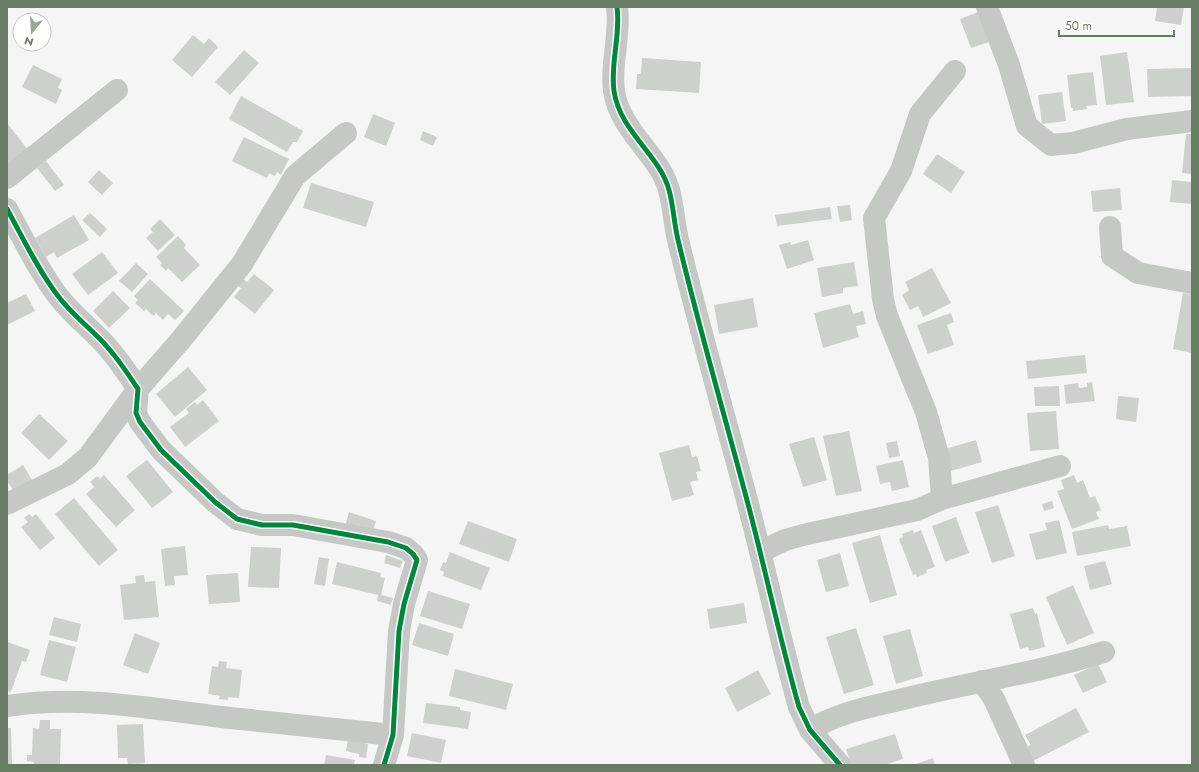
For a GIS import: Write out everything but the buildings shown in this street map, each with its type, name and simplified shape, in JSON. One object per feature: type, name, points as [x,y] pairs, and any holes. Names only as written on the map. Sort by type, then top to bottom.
[{"type":"street","points":[[617,7],[619,19],[613,79],[617,103],[624,119],[664,175],[669,189],[678,242],[760,552],[797,701],[810,730],[840,765]]},
{"type":"street","points":[[987,7],[1009,65],[1026,126],[1051,145],[1073,143],[1127,129],[1192,121]]},
{"type":"street","points":[[942,499],[939,458],[926,412],[887,316],[874,218],[901,171],[920,114],[955,71]]},
{"type":"street","points":[[7,178],[117,90]]},
{"type":"street","points":[[7,504],[68,474],[88,458],[138,389],[180,341],[242,264],[295,176],[346,133]]},
{"type":"street","points":[[7,209],[58,296],[81,322],[99,338],[120,363],[138,389],[136,414],[140,422],[161,450],[215,502],[237,519],[262,525],[293,525],[372,541],[388,542],[406,548],[413,554],[417,560],[404,604],[399,630],[393,734],[384,765]]},
{"type":"street","points":[[1110,227],[1112,256],[1138,273],[1192,283]]},
{"type":"street","points":[[760,552],[785,540],[917,510],[942,499],[1060,466]]},
{"type":"street","points":[[810,730],[826,720],[858,710],[982,680],[1077,660],[1104,652]]},
{"type":"street","points":[[982,680],[1000,712],[1024,765]]},
{"type":"street","points":[[7,706],[66,700],[103,702],[222,717],[393,734]]},
{"type":"cycle path","points":[[617,7],[618,28],[613,80],[618,106],[624,119],[664,177],[669,190],[677,237],[687,277],[748,504],[799,707],[810,730],[840,765]]},
{"type":"cycle path","points":[[7,209],[37,265],[58,296],[110,350],[138,389],[136,413],[140,422],[161,450],[215,502],[237,519],[262,525],[293,525],[388,542],[406,548],[413,554],[417,560],[404,604],[399,631],[393,735],[384,765]]}]
